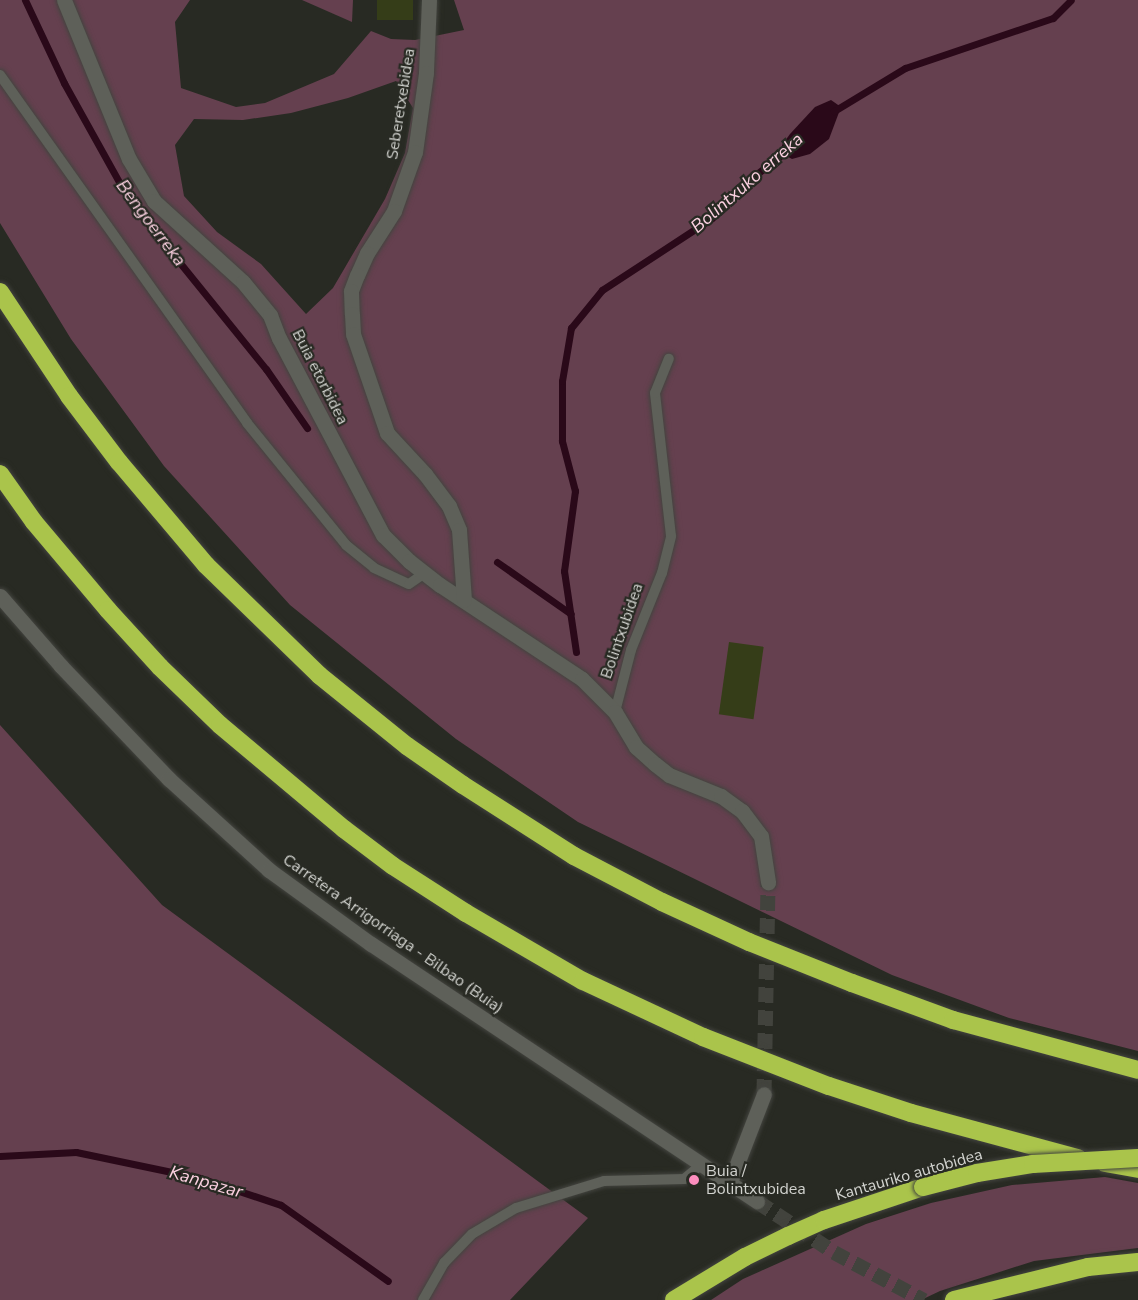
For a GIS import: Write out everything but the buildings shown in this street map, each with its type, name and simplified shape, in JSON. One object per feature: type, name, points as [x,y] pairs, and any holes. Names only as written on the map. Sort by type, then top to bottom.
[{"type":"highway","points":[[0,292],[83,414],[160,513],[206,565],[319,675],[407,746],[463,785],[574,856],[662,902],[749,942],[953,1020],[1138,1071]]},
{"type":"highway","points":[[0,474],[34,522],[108,610],[160,667],[220,725],[393,866],[509,940],[583,981],[703,1037],[829,1086],[1052,1153],[1138,1169]]},
{"type":"highway","name":"Kantauriko autobidea","points":[[674,1300],[744,1257],[788,1236],[824,1220],[923,1187],[977,1173],[1033,1164],[1138,1158]]},
{"type":"highway","points":[[954,1300],[1088,1266],[1138,1262]]},
{"type":"street","name":"Buia etorbidea","points":[[64,0],[129,159],[154,201],[243,282],[270,315],[279,338],[383,535],[425,573],[582,680],[615,712]]},
{"type":"street","name":"Seberetxebidea","points":[[429,0],[426,73],[415,152],[394,211],[367,253],[357,275],[351,291],[351,314],[353,334],[387,433],[425,474],[449,506],[459,530],[464,600]]},
{"type":"street","name":"Carretera Arrigorriaga - Bilbao (Buia)","points":[[0,596],[61,666],[169,779],[269,870],[371,944],[757,1201]]},
{"type":"street","points":[[615,712],[636,747],[654,764],[669,775],[721,796],[742,811],[761,836],[768,882]]},
{"type":"street","points":[[729,1182],[764,1094]]},
{"type":"lane","points":[[0,75],[247,423],[346,545],[374,568],[409,584],[425,573]]},
{"type":"lane","name":"Bolintxubidea","points":[[615,712],[631,650],[662,573],[670,536],[655,393],[669,359]]},
{"type":"lane","points":[[423,1300],[444,1263],[472,1234],[516,1208],[604,1182],[684,1179],[702,1164]]},
{"type":"shaded area","points":[[0,0],[190,0],[175,22],[181,88],[236,107],[265,103],[334,74],[371,31],[391,39],[415,40],[464,30],[454,0],[1138,0],[1138,1051],[1009,1018],[892,975],[578,822],[456,739],[290,605],[164,466],[71,339],[0,223]],"holes":[[[396,81],[413,108],[405,153],[385,199],[333,288],[306,314],[261,264],[217,232],[184,196],[175,145],[194,119],[243,120],[291,113],[348,98]]]},
{"type":"shaded area","points":[[302,0],[353,0],[352,22]]},
{"type":"shaded area","points":[[831,100],[841,107],[829,139],[810,154],[792,159],[783,154],[782,145],[790,134],[815,107]]},
{"type":"shaded area","points":[[0,725],[162,905],[588,1218],[510,1300],[0,1300]]},
{"type":"shaded area","points":[[1105,1177],[1138,1183],[1138,1248],[1034,1261],[940,1291],[921,1300],[711,1300],[743,1279],[866,1224],[931,1203],[1012,1185]]},
{"type":"waterway","name":"Bengoerreka","points":[[25,0],[64,83],[129,200],[266,369],[307,428]]},
{"type":"waterway","name":"Bolintxuko erreka","points":[[834,111],[905,68],[1053,18],[1071,0]]},
{"type":"waterway","name":"Bolintxuko erreka","points":[[576,652],[564,571],[575,491],[562,441],[562,381],[571,328],[602,290],[712,218],[736,190],[789,149]]},
{"type":"waterway","name":"Bengoerreka","points":[[497,562],[571,614]]},
{"type":"waterway","name":"Kanpazar","points":[[0,1156],[76,1152],[200,1178],[281,1205],[388,1281]]},
{"type":"tunnel","points":[[764,1094],[768,882]]},
{"type":"tunnel","points":[[757,1201],[834,1252],[924,1300]]},
{"type":"place","name":"Buia / Bolintxubidea","points":[[694,1180]]}]
